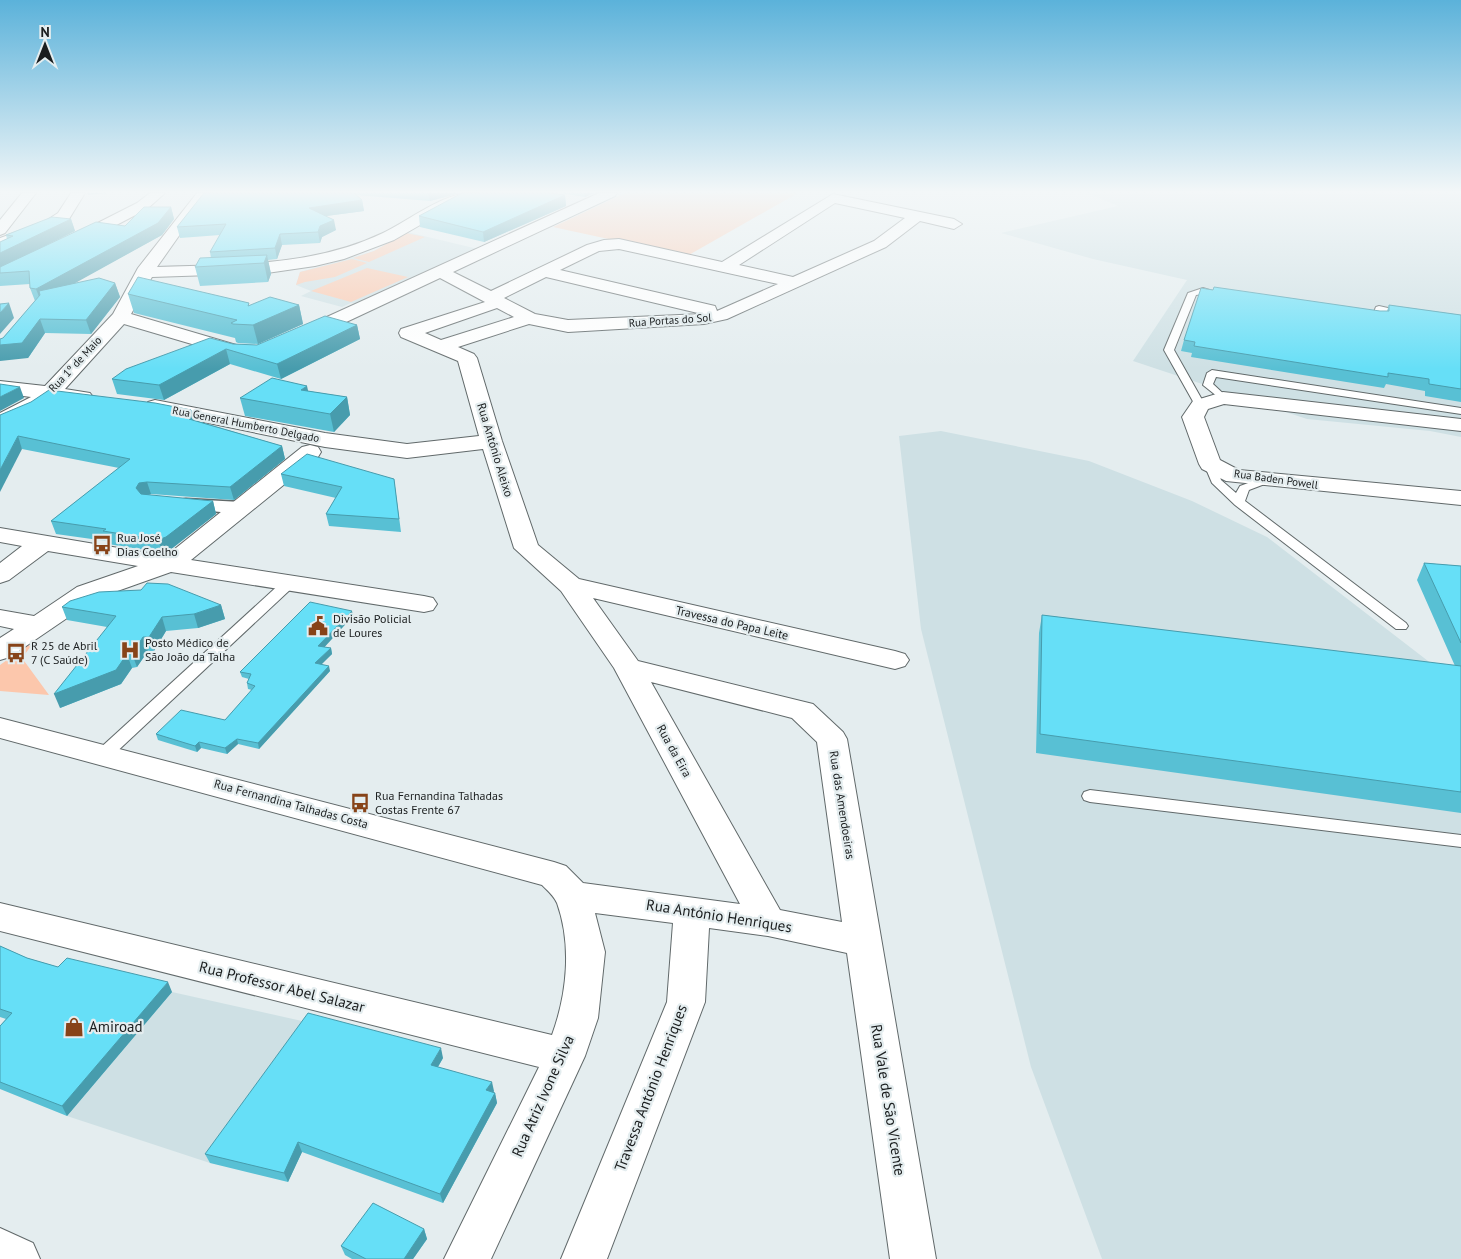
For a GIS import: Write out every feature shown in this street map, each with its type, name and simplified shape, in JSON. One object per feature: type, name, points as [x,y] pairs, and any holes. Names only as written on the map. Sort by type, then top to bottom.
[{"type":"street","points":[[156,253],[176,252]]},
{"type":"street","points":[[144,272],[285,266],[340,256],[350,252]]},
{"type":"street","points":[[284,344],[484,252]]},
{"type":"street","points":[[424,340],[495,305],[545,272],[585,252]]},
{"type":"street","points":[[653,252],[796,283]]},
{"type":"street","points":[[725,268],[750,252]]},
{"type":"street","name":"Rua Portas do Sol","points":[[441,272],[495,305],[549,324],[568,326],[704,319],[727,314],[863,252]]},
{"type":"street","name":"Rua 1º de Maio","points":[[0,421],[28,408],[50,392],[120,317],[156,253]]},
{"type":"street","points":[[545,272],[727,314]]},
{"type":"street","points":[[120,317],[237,351],[255,353]]},
{"type":"street","points":[[424,340],[529,318]]},
{"type":"street","name":"Rua António Aleixo","points":[[424,340],[467,358],[491,441],[527,548],[570,585]]},
{"type":"street","points":[[0,387],[100,399]]},
{"type":"street","points":[[1210,464],[1193,417],[1200,405],[1223,398],[1461,425]]},
{"type":"street","name":"Rua General Humberto Delgado","points":[[140,404],[325,440],[407,451],[491,441]]},
{"type":"street","points":[[0,651],[86,592],[172,563],[325,440]]},
{"type":"street","name":"Rua Baden Powell","points":[[1210,464],[1234,476],[1461,498]]},
{"type":"street","points":[[169,502],[241,508]]},
{"type":"street","points":[[0,535],[288,584],[424,604]]},
{"type":"street","points":[[0,575],[43,542]]},
{"type":"street","name":"Travessa do Papa Leite","points":[[570,585],[895,660]]},
{"type":"street","name":"Rua da Eira","points":[[570,585],[628,667],[768,922]]},
{"type":"street","points":[[0,618],[38,625]]},
{"type":"street","name":"Rua das Amendoeiras","points":[[628,667],[802,711],[832,739],[864,941]]},
{"type":"street","name":"Rua Fernandina Talhadas Costa","points":[[0,728],[104,754],[554,875],[573,896]]},
{"type":"street","name":"Rua António Henriques","points":[[573,896],[768,922],[864,941]]},
{"type":"street","name":"Rua Atriz Ivone Silva","points":[[467,1259],[565,1056],[578,1018],[586,952],[573,896]]},
{"type":"street","name":"Travessa António Henriques","points":[[584,1259],[686,1002],[692,911]]},
{"type":"street","name":"Rua Professor Abel Salazar","points":[[0,917],[565,1056]]},
{"type":"street","name":"Rua Vale de São Vicente","points":[[864,941],[913,1259]]},
{"type":"street","points":[[0,1251],[17,1259]]},
{"type":"lane","points":[[1200,405],[1169,350],[1192,293],[1203,292],[1232,296]]},
{"type":"lane","points":[[1357,314],[1376,317],[1379,309],[1415,314]]},
{"type":"lane","points":[[1223,398],[1208,385],[1212,372],[1461,410]]},
{"type":"lane","points":[[1210,464],[1216,481],[1239,502],[1401,626]]},
{"type":"lane","points":[[1239,502],[1244,488],[1266,480]]},
{"type":"lane","points":[[104,754],[288,584]]},
{"type":"lane","points":[[1090,796],[1461,841]]},
{"type":"shaded area","points":[[371,252],[472,252],[357,304],[351,303],[342,307],[301,296],[311,291],[296,285],[300,272]]},
{"type":"shaded area","points":[[372,252],[392,252],[369,262],[353,258]]},
{"type":"shaded area","points":[[667,252],[694,252],[687,256]]},
{"type":"shaded area","points":[[1067,252],[1461,252],[1461,437],[1430,431],[1307,419],[1133,361],[1187,280]]},
{"type":"shaded area","points":[[352,259],[367,263],[335,277],[296,285],[300,272]]},
{"type":"shaded area","points":[[367,268],[408,277],[351,302],[311,291]]},
{"type":"shaded area","points":[[941,431],[1089,461],[1192,501],[1267,537],[1441,671],[1461,674],[1461,1259],[1102,1259],[1031,1067],[921,629],[899,436]]},
{"type":"shaded area","points":[[28,645],[31,646],[22,658],[49,695],[0,691],[0,665]]},
{"type":"shaded area","points":[[172,992],[311,1023],[210,1163],[67,1116]]},
{"type":"building","points":[[33,252],[105,252],[36,289],[30,288],[29,271],[0,273],[0,267]]},
{"type":"building","points":[[267,255],[264,263],[195,267],[200,258]]},
{"type":"building","points":[[138,277],[249,303],[248,306],[270,297],[299,305],[253,325],[233,324],[231,323],[237,320],[128,294]]},
{"type":"building","points":[[99,278],[115,283],[86,320],[40,319],[22,343],[0,345],[0,339],[3,338],[40,295],[39,291]]},
{"type":"building","points":[[1214,287],[1380,311],[1389,311],[1389,305],[1461,315],[1461,389],[1429,384],[1429,379],[1388,373],[1388,377],[1194,346],[1195,342],[1184,340],[1201,288],[1213,290]]},
{"type":"building","points":[[9,303],[0,313],[0,304]]},
{"type":"building","points":[[325,316],[357,325],[277,364],[226,349],[159,385],[112,379],[126,369],[210,338],[233,344],[257,345]]},
{"type":"building","points":[[272,378],[307,386],[301,390],[347,397],[330,414],[240,398]]},
{"type":"building","points":[[0,384],[20,387],[0,397]]},
{"type":"building","points":[[49,390],[155,403],[191,410],[189,419],[282,446],[230,487],[139,483],[136,488],[141,494],[213,501],[166,537],[158,540],[103,531],[106,529],[51,521],[130,459],[18,436],[0,470],[0,415],[31,402]]},
{"type":"building","points":[[307,454],[394,479],[399,519],[326,514],[342,487],[281,474]]},
{"type":"building","points":[[1424,563],[1461,566],[1461,643]]},
{"type":"building","points":[[147,583],[168,584],[221,605],[194,614],[162,617],[149,637],[143,637],[132,654],[127,654],[116,670],[54,694],[116,616],[62,607],[70,601],[99,592],[141,590]]},
{"type":"building","points":[[310,602],[352,611],[318,646],[331,648],[315,663],[329,666],[258,743],[237,739],[225,748],[199,742],[195,746],[156,734],[181,710],[225,720],[255,686],[247,683],[251,674],[240,672]]},
{"type":"building","points":[[1042,615],[1461,666],[1461,792],[1040,734]]},
{"type":"building","points":[[0,946],[27,958],[58,967],[67,958],[168,982],[62,1106],[0,1082],[0,1026],[12,1013],[0,1009]]},
{"type":"building","points":[[308,1013],[441,1048],[431,1065],[492,1082],[486,1090],[495,1093],[440,1194],[298,1142],[284,1173],[205,1154]]},
{"type":"building","points":[[373,1203],[424,1229],[404,1259],[366,1259],[341,1246]]},
{"type":"place","name":"Rua José Dias Coelho","points":[[102,545]]},
{"type":"place","name":"Divisão Policial de Loures","points":[[318,626]]},
{"type":"place","name":"Posto Médico de São João da Talha","points":[[130,650]]},
{"type":"place","name":"R 25 de Abril 7 (C Saúde)","points":[[16,653]]},
{"type":"place","name":"Rua Fernandina Talhadas Costas Frente 67","points":[[360,803]]},
{"type":"place","name":"Amiroad","points":[[74,1027]]}]
